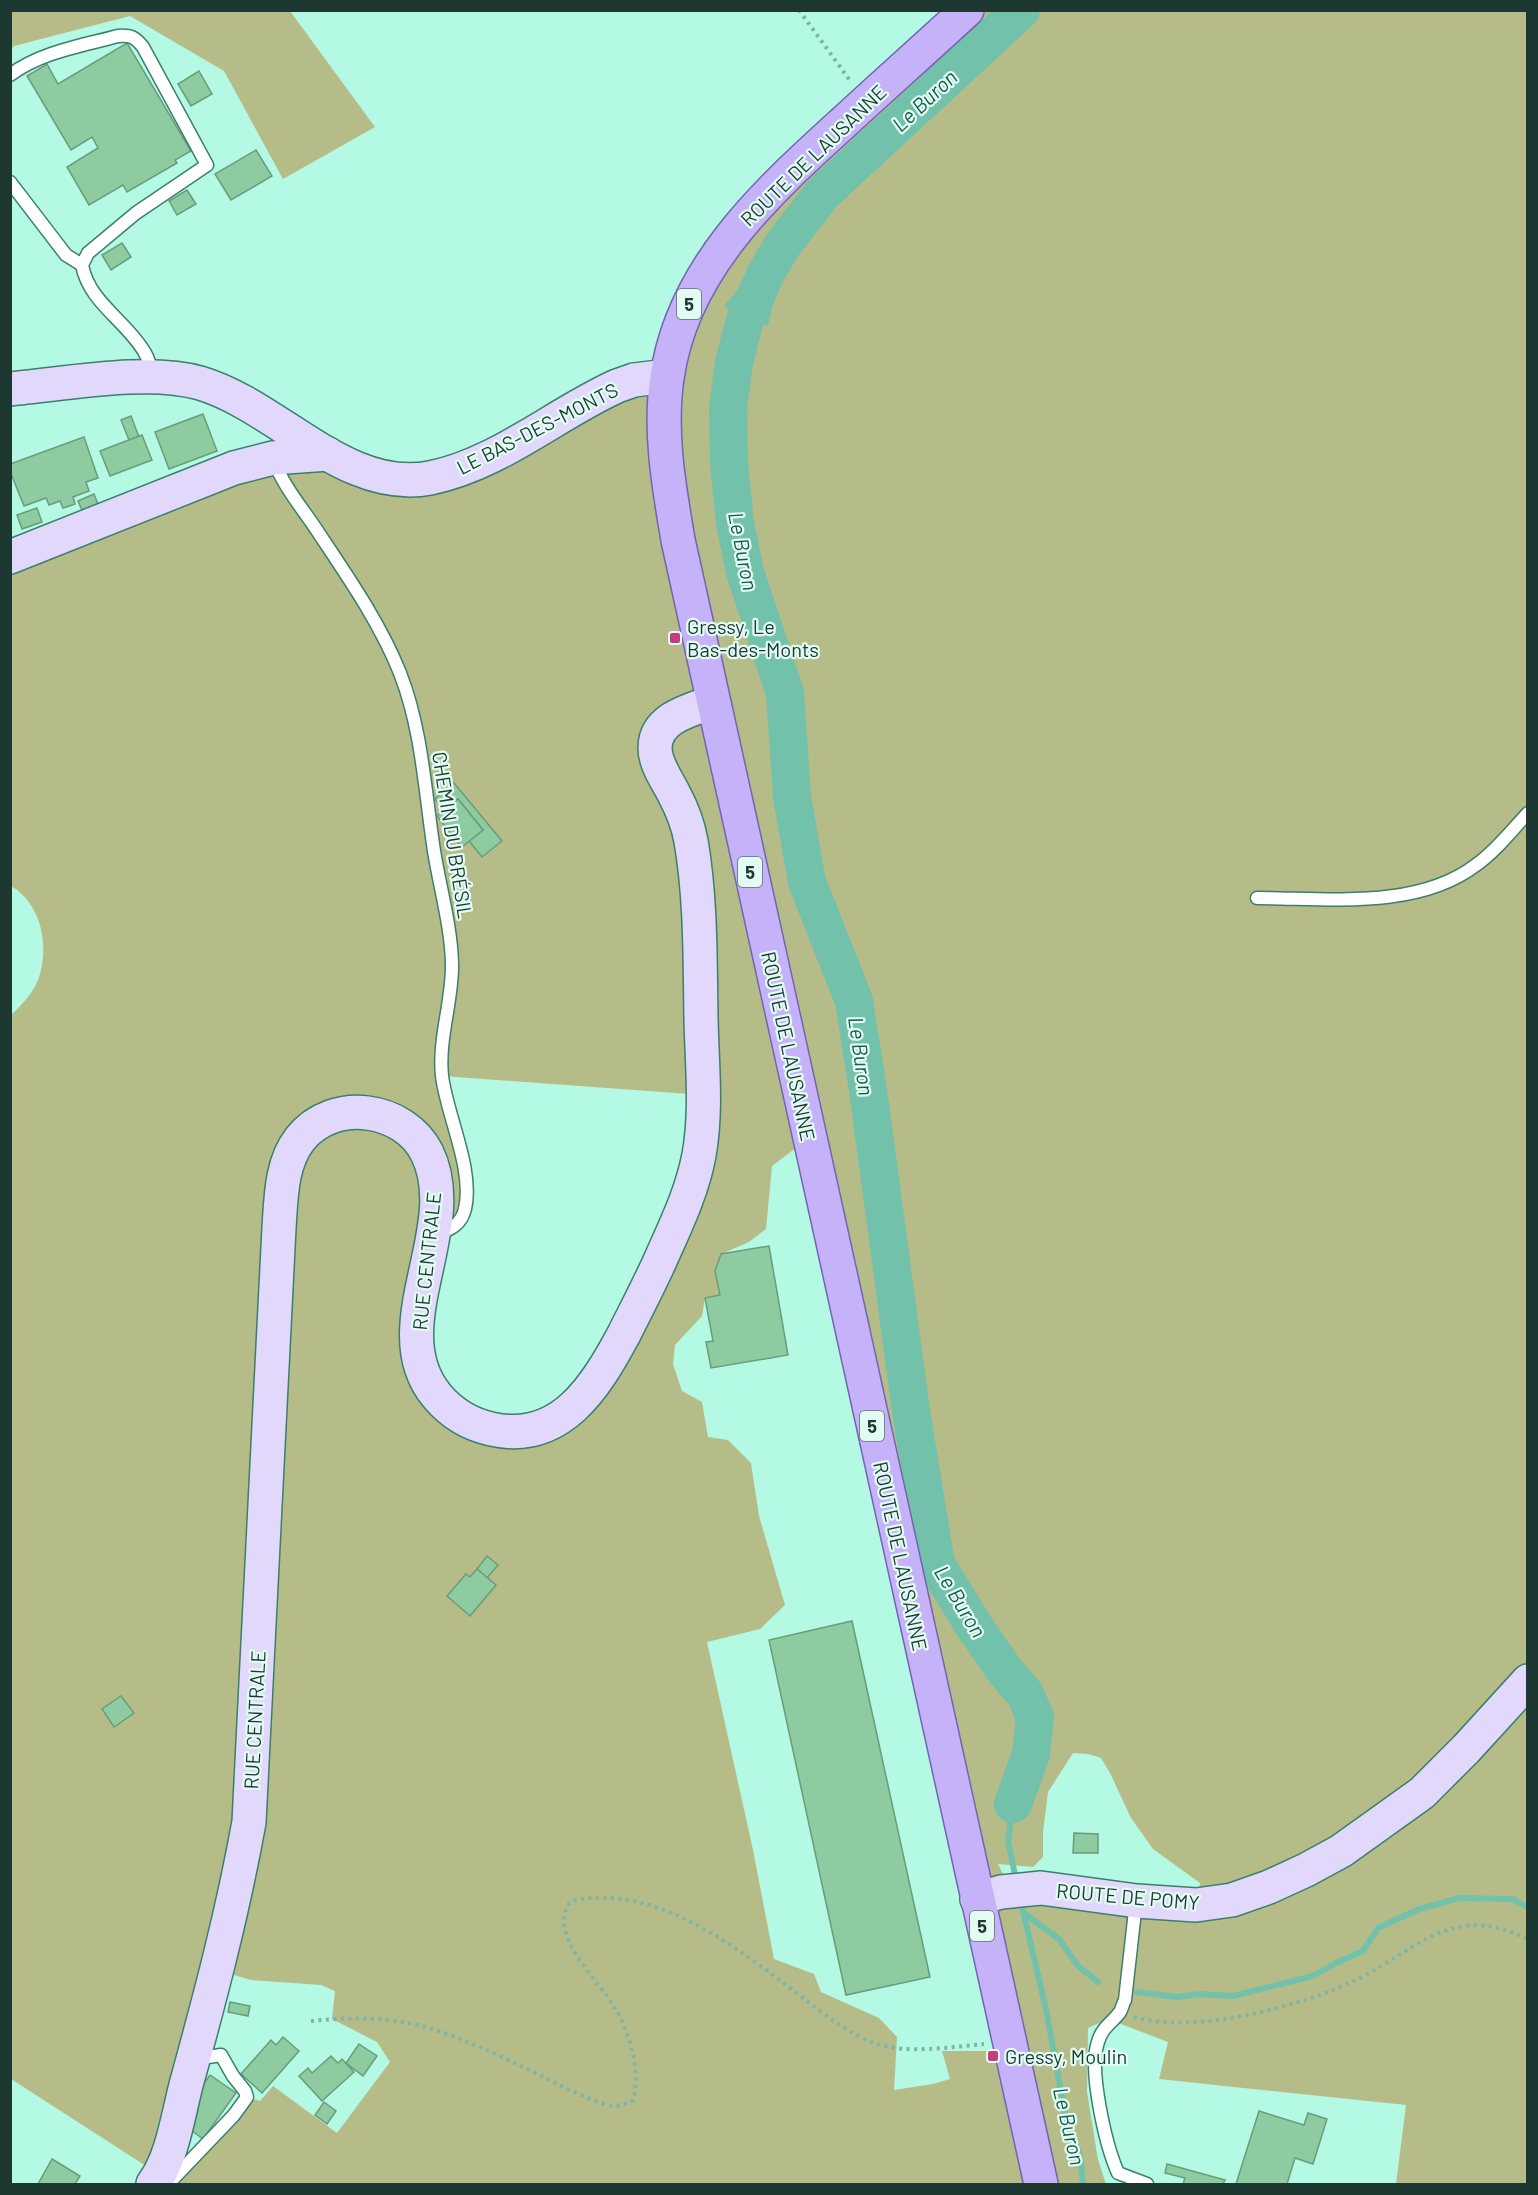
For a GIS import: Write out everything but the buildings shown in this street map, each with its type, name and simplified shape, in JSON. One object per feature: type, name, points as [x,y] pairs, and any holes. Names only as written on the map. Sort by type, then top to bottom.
[{"type":"main road","name":"ROUTE DE LAUSANNE","points":[[967,10],[797,164],[721,248],[696,288],[675,341],[667,376],[664,426],[669,488],[678,540],[713,702],[989,1896],[1009,2042],[1041,2184]]},
{"type":"street","name":"LE BAS-DES-MONTS","points":[[10,389],[153,377],[197,382],[226,392],[362,472],[386,478],[410,480],[452,472],[484,458],[617,386],[634,380],[667,376]]},
{"type":"street","points":[[246,403],[266,459]]},
{"type":"street","points":[[10,557],[234,468],[266,459],[328,454]]},
{"type":"street","name":"RUE CENTRALE","points":[[165,2181],[249,1822],[282,1191],[286,1169],[300,1139],[313,1126],[332,1117],[369,1112],[387,1116],[404,1125],[428,1154],[433,1172],[435,1190],[433,1235],[419,1307],[417,1336],[420,1365],[435,1394],[449,1409],[464,1420],[501,1432],[520,1432],[537,1428],[554,1422],[570,1411],[597,1380],[634,1316],[675,1227],[698,1156],[703,1095],[697,888],[688,829],[676,797],[657,759],[655,746],[658,734],[674,717],[713,702]]},
{"type":"street","name":"ROUTE DE POMY","points":[[989,1896],[1041,1888],[1137,1901],[1196,1905],[1232,1900],[1306,1870],[1341,1851],[1422,1793],[1466,1749],[1527,1681]]},
{"type":"lane","points":[[10,75],[32,60],[45,56],[118,36],[128,35],[136,38],[207,165],[136,213],[88,253],[82,265]]},
{"type":"lane","points":[[10,182],[66,255],[82,265],[89,285],[97,297],[146,353],[153,377]]},
{"type":"lane","name":"CHEMIN DU BRÉSIL","points":[[266,459],[278,473],[342,568],[386,642],[407,693],[418,740],[452,964],[442,1076],[463,1164],[466,1198],[464,1212],[458,1224],[447,1231],[433,1235]]},
{"type":"lane","points":[[1257,898],[1373,898],[1413,893],[1456,877],[1476,866],[1527,813]]},
{"type":"lane","points":[[1137,1901],[1125,2000],[1120,2012],[1108,2023],[1098,2041],[1096,2078],[1102,2119],[1118,2173],[1147,2184]]},
{"type":"lane","points":[[165,2181],[234,2115],[247,2097],[221,2055],[193,2059]]},
{"type":"path","points":[[799,10],[866,102]]},
{"type":"path","points":[[311,2021],[362,2019],[393,2021],[428,2028],[471,2043],[609,2106],[624,2105],[633,2100],[636,2091],[636,2074],[620,2016],[584,1967],[570,1943],[564,1925],[564,1910],[571,1901],[615,1897],[647,1903],[673,1913],[777,1978],[812,2006],[872,2042],[884,2046],[934,2049],[1009,2042]]},
{"type":"path","points":[[1120,2012],[1144,2020],[1189,2022],[1233,2018],[1276,2009],[1327,1992],[1360,1977],[1413,1944],[1444,1930],[1492,1926],[1511,1931],[1527,1939]]},
{"type":"shaded area","points":[[10,11],[290,11],[375,127],[283,179],[224,71],[130,16],[14,46],[11,49]]},
{"type":"shaded area","points":[[967,11],[1527,11],[1527,2184],[1396,2184],[1406,2105],[1159,2079],[1168,2042],[1108,2019],[1088,2028],[1087,2092],[1098,2160],[1106,2184],[176,2184],[171,2181],[247,2097],[260,2101],[273,2086],[337,2133],[390,2062],[377,2042],[332,2019],[335,1991],[321,1985],[251,1980],[217,1970],[160,2175],[11,2079],[10,1016],[35,986],[43,962],[43,949],[40,924],[35,913],[21,893],[11,886],[11,557],[260,461],[410,480],[650,377],[696,288]],"holes":[[[443,1076],[703,1095],[634,1316],[537,1428],[435,1393],[421,1300],[433,1235],[464,1212],[458,1140]],[[809,1138],[1010,2051],[942,2051],[950,2079],[894,2090],[897,2037],[879,2018],[821,1992],[814,1974],[774,1959],[753,1850],[707,1642],[760,1629],[785,1605],[759,1516],[751,1463],[728,1440],[708,1437],[702,1402],[682,1391],[673,1364],[675,1345],[702,1316],[705,1298],[720,1295],[715,1271],[721,1254],[749,1242],[766,1229],[772,1166]],[[1073,1753],[1101,1758],[1131,1818],[1153,1849],[1200,1883],[1196,1905],[1011,1891],[998,1864],[1033,1867],[1043,1857],[1043,1832],[1048,1792]]]},
{"type":"shaded area","points":[[758,265],[779,280],[768,325],[745,320],[724,306]]},
{"type":"waterway","name":"Le Buron","points":[[1013,1804],[1031,1754],[1035,1717],[1025,1694],[1005,1671],[972,1623],[936,1564],[911,1411],[854,1001],[807,882],[792,797],[785,693],[745,572],[735,523],[729,463],[728,408],[734,362],[745,320],[767,271],[784,243],[823,193],[1021,10]]},
{"type":"waterway","name":"Le Buron","points":[[1013,1804],[1008,1841],[1016,1880]]},
{"type":"waterway","name":"Le Buron","points":[[1020,1898],[1046,2009],[1066,2119],[1080,2155],[1083,2184]]},
{"type":"waterway","points":[[1137,1992],[1177,1997],[1200,1994],[1233,1996],[1313,1976],[1363,1951],[1378,1928],[1419,1909],[1460,1898],[1513,1899],[1528,1908]]},
{"type":"waterway","points":[[1024,1913],[1059,1939],[1078,1966],[1098,1982]]},
{"type":"place","name":"Gressy, Le Bas-des-Monts","points":[[675,638]]},
{"type":"place","name":"Gressy, Moulin","points":[[993,2056]]}]
